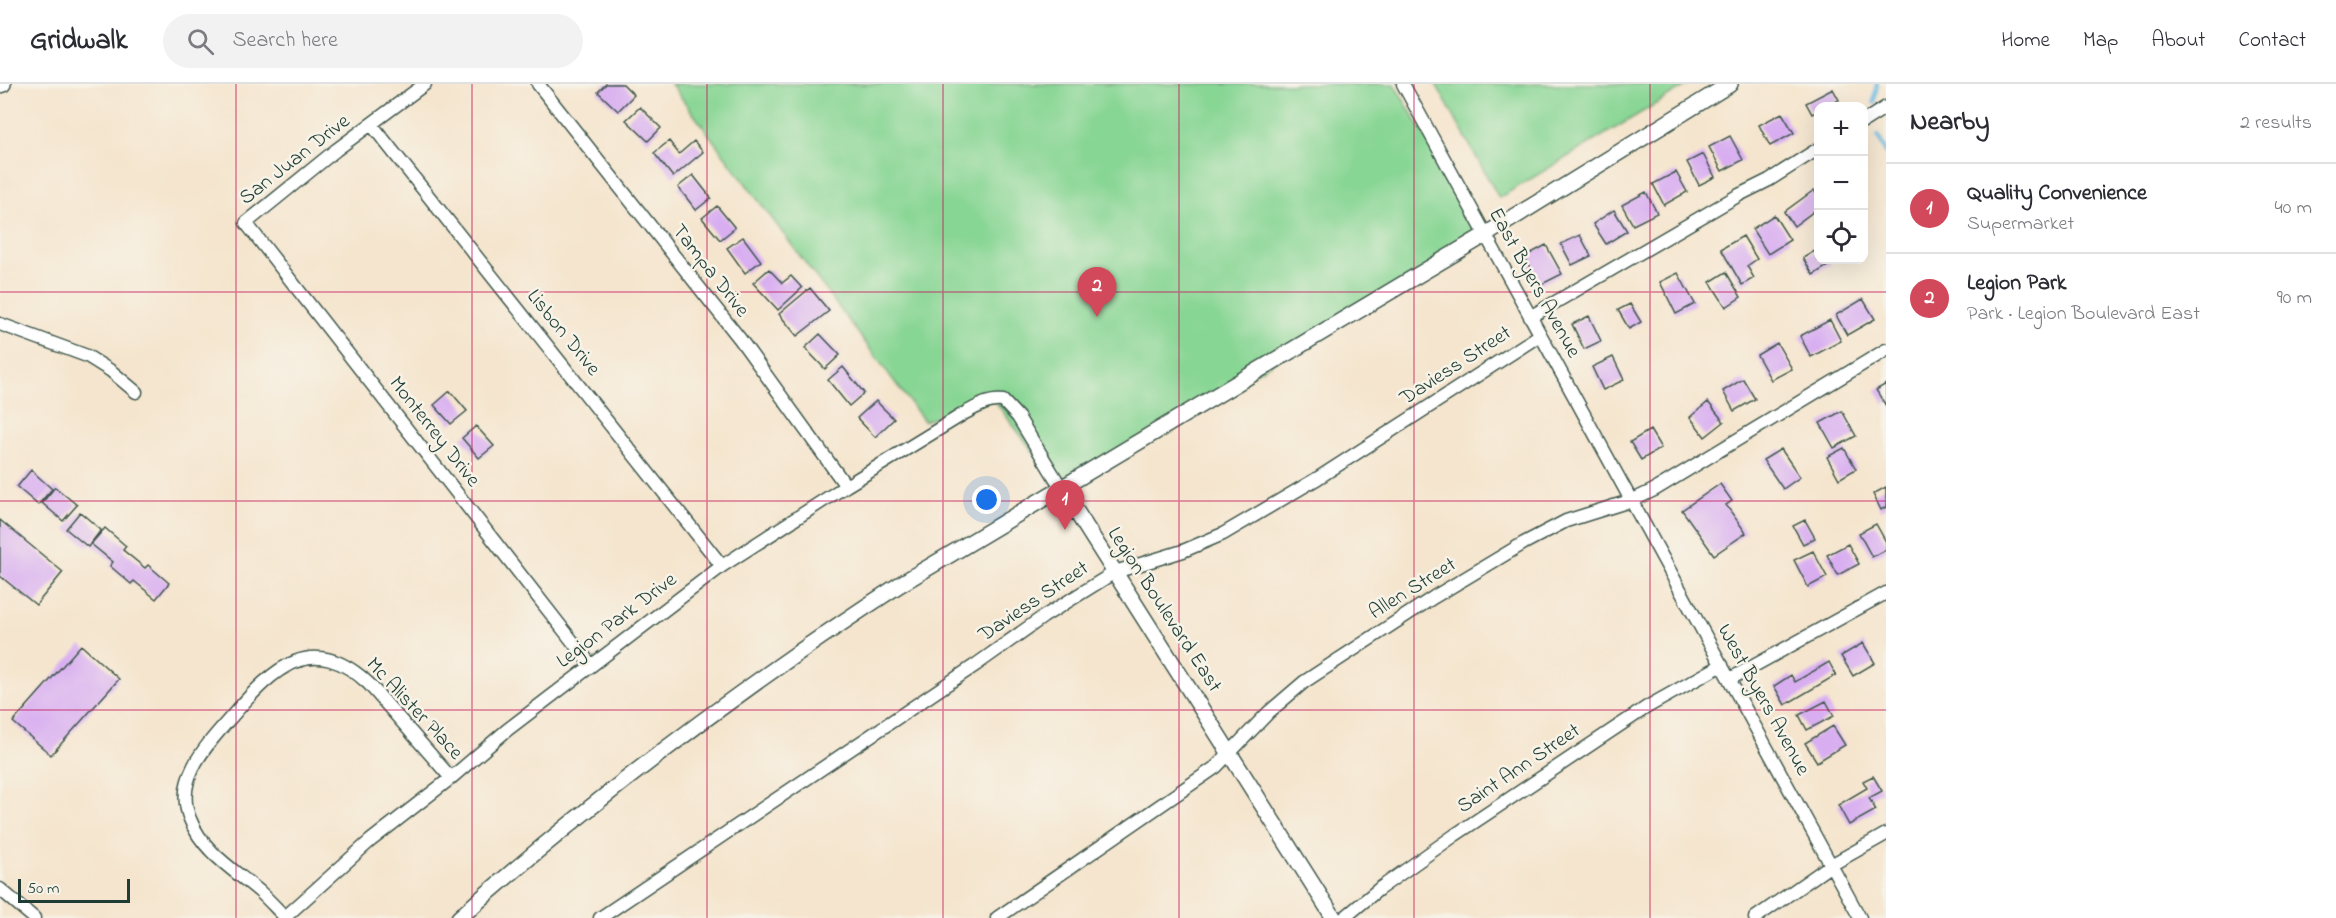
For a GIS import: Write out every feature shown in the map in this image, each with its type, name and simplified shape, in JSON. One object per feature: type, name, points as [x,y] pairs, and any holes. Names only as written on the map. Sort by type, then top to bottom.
[{"type":"street","name":"San Juan Drive","points":[[246,223],[336,150],[425,84]]},
{"type":"street","name":"Tampa Drive","points":[[538,84],[740,339],[846,486]]},
{"type":"street","name":"East Byers Avenue","points":[[1403,84],[1633,500]]},
{"type":"street","points":[[459,918],[575,821],[753,684],[825,633],[899,585],[1485,235],[1730,84]]},
{"type":"street","points":[[1868,118],[1886,107]]},
{"type":"street","name":"Lisbon Drive","points":[[372,125],[722,566]]},
{"type":"street","name":"Daviess Street","points":[[1530,317],[1739,195],[1769,180],[1814,152]]},
{"type":"street","name":"Monterrey Drive","points":[[246,223],[591,665]]},
{"type":"street","points":[[0,324],[87,356],[111,371],[136,392]]},
{"type":"street","name":"Daviess Street","points":[[600,918],[957,678],[1043,617],[1115,572],[1183,551],[1222,534],[1317,478],[1540,335]]},
{"type":"street","name":"Allen Street","points":[[997,918],[1216,767],[1269,712],[1304,682],[1434,597],[1524,543],[1566,521],[1633,500],[1654,490],[1886,350]]},
{"type":"street","name":"Legion Park Drive","points":[[284,917],[370,841],[451,778],[507,730],[722,566],[965,413],[984,403],[994,400],[1002,401]]},
{"type":"street","name":"Legion Boulevard East","points":[[1002,401],[1018,417],[1334,918]]},
{"type":"street","name":"West Byers Avenue","points":[[1633,500],[1860,918]]},
{"type":"street","points":[[1730,680],[1886,593]]},
{"type":"street","name":"Mc Alister Place","points":[[284,917],[261,893],[207,848],[192,825],[185,799],[193,765],[261,683],[292,662],[325,659],[341,663],[356,672],[451,778]]},
{"type":"street","name":"Saint Ann Street","points":[[1344,918],[1379,888],[1455,835],[1647,707],[1722,665]]},
{"type":"street","points":[[1755,918],[1831,865],[1886,834]]},
{"type":"street","points":[[0,889],[34,918]]},
{"type":"green space","points":[[671,84],[1394,84],[1485,235],[1062,489],[994,400],[924,421]]},
{"type":"green space","points":[[1436,84],[1689,84],[1499,198]]},
{"type":"building","points":[[606,84],[623,84],[634,95],[618,111],[598,92]]},
{"type":"building","points":[[1833,89],[1839,100],[1814,102],[1814,113],[1812,114],[1806,103]]},
{"type":"building","points":[[640,107],[661,128],[648,141],[626,120]]},
{"type":"building","points":[[1782,113],[1794,133],[1770,146],[1759,125]]},
{"type":"building","points":[[1730,136],[1743,160],[1722,171],[1709,147]]},
{"type":"building","points":[[669,141],[679,154],[694,141],[703,152],[673,177],[654,153]]},
{"type":"building","points":[[1703,154],[1715,177],[1699,185],[1687,162]]},
{"type":"building","points":[[1676,172],[1687,192],[1664,205],[1653,184]]},
{"type":"building","points":[[693,175],[711,198],[696,210],[678,187]]},
{"type":"building","points":[[1814,190],[1814,211],[1794,226],[1784,212]]},
{"type":"building","points":[[1646,192],[1657,213],[1633,225],[1622,205]]},
{"type":"building","points":[[717,206],[735,228],[720,240],[702,218]]},
{"type":"building","points":[[1614,210],[1627,231],[1606,244],[1593,224]]},
{"type":"building","points":[[1774,215],[1790,240],[1768,254],[1752,229]]},
{"type":"building","points":[[1580,235],[1591,256],[1572,265],[1561,244]]},
{"type":"building","points":[[1743,236],[1757,259],[1747,266],[1754,278],[1742,285],[1721,249]]},
{"type":"building","points":[[743,237],[761,261],[745,273],[727,248]]},
{"type":"building","points":[[1546,245],[1562,274],[1540,285],[1524,257]]},
{"type":"building","points":[[1814,251],[1814,264],[1831,264],[1813,275],[1803,258]]},
{"type":"building","points":[[769,269],[782,283],[791,276],[802,288],[778,310],[753,283]]},
{"type":"building","points":[[1726,272],[1741,297],[1726,307],[1710,282]]},
{"type":"building","points":[[1678,273],[1695,304],[1676,314],[1660,282]]},
{"type":"building","points":[[810,288],[829,311],[797,336],[779,314]]},
{"type":"building","points":[[1863,299],[1875,319],[1847,335],[1836,315]]},
{"type":"building","points":[[1630,304],[1641,322],[1629,329],[1618,310]]},
{"type":"building","points":[[1589,316],[1601,341],[1584,349],[1572,324]]},
{"type":"building","points":[[1830,320],[1841,341],[1811,357],[1800,336]]},
{"type":"building","points":[[820,334],[840,355],[825,369],[805,348]]},
{"type":"building","points":[[1777,343],[1792,369],[1771,380],[1757,355]]},
{"type":"building","points":[[1613,357],[1624,380],[1603,390],[1592,367]]},
{"type":"building","points":[[843,367],[864,393],[849,406],[828,380]]},
{"type":"building","points":[[1743,379],[1755,399],[1734,411],[1723,391]]},
{"type":"building","points":[[1886,384],[1886,406],[1876,390]]},
{"type":"building","points":[[450,391],[467,411],[451,424],[434,405]]},
{"type":"building","points":[[876,401],[894,419],[875,437],[857,418]]},
{"type":"building","points":[[1708,402],[1724,422],[1705,437],[1690,417]]},
{"type":"building","points":[[1842,411],[1856,436],[1834,448],[1820,423]]},
{"type":"building","points":[[476,426],[494,446],[479,458],[462,438]]},
{"type":"building","points":[[1650,430],[1661,448],[1641,460],[1630,442]]},
{"type":"building","points":[[1844,448],[1856,469],[1839,479],[1827,457]]},
{"type":"building","points":[[1781,449],[1800,477],[1783,489],[1763,460]]},
{"type":"building","points":[[31,470],[52,489],[38,505],[17,487]]},
{"type":"building","points":[[1720,484],[1732,501],[1726,505],[1746,533],[1714,555],[1682,510]]},
{"type":"building","points":[[55,487],[77,505],[63,521],[42,503]]},
{"type":"building","points":[[1886,487],[1886,507],[1881,510],[1873,494]]},
{"type":"building","points":[[80,512],[101,530],[88,547],[66,529]]},
{"type":"building","points":[[0,520],[63,572],[36,605],[0,576]]},
{"type":"building","points":[[1805,520],[1815,538],[1803,544],[1793,526]]},
{"type":"building","points":[[1876,524],[1886,542],[1886,550],[1872,557],[1859,533]]},
{"type":"building","points":[[105,528],[126,546],[123,550],[145,568],[148,565],[169,583],[156,599],[134,581],[131,584],[110,566],[113,562],[91,544]]},
{"type":"building","points":[[1848,544],[1859,564],[1838,575],[1827,555]]},
{"type":"building","points":[[1813,551],[1827,577],[1808,587],[1794,560]]},
{"type":"building","points":[[1863,643],[1875,663],[1853,676],[1841,656]]},
{"type":"building","points":[[81,645],[119,679],[51,755],[13,722]]},
{"type":"building","points":[[1829,662],[1836,675],[1785,705],[1774,686],[1791,675],[1795,682]]},
{"type":"building","points":[[1826,701],[1834,716],[1807,730],[1799,715]]},
{"type":"building","points":[[1833,726],[1845,745],[1817,762],[1805,743]]},
{"type":"building","points":[[1873,776],[1882,791],[1869,798],[1876,810],[1849,825],[1838,805],[1867,788],[1863,781]]},
{"type":"waterway","points":[[1874,102],[1877,84]]},
{"type":"waterway","points":[[1878,136],[1886,153]]},
{"type":"place","name":"Legion Park","points":[[1097,317]]},
{"type":"place","name":"Quality Convenience","points":[[1065,530]]}]
